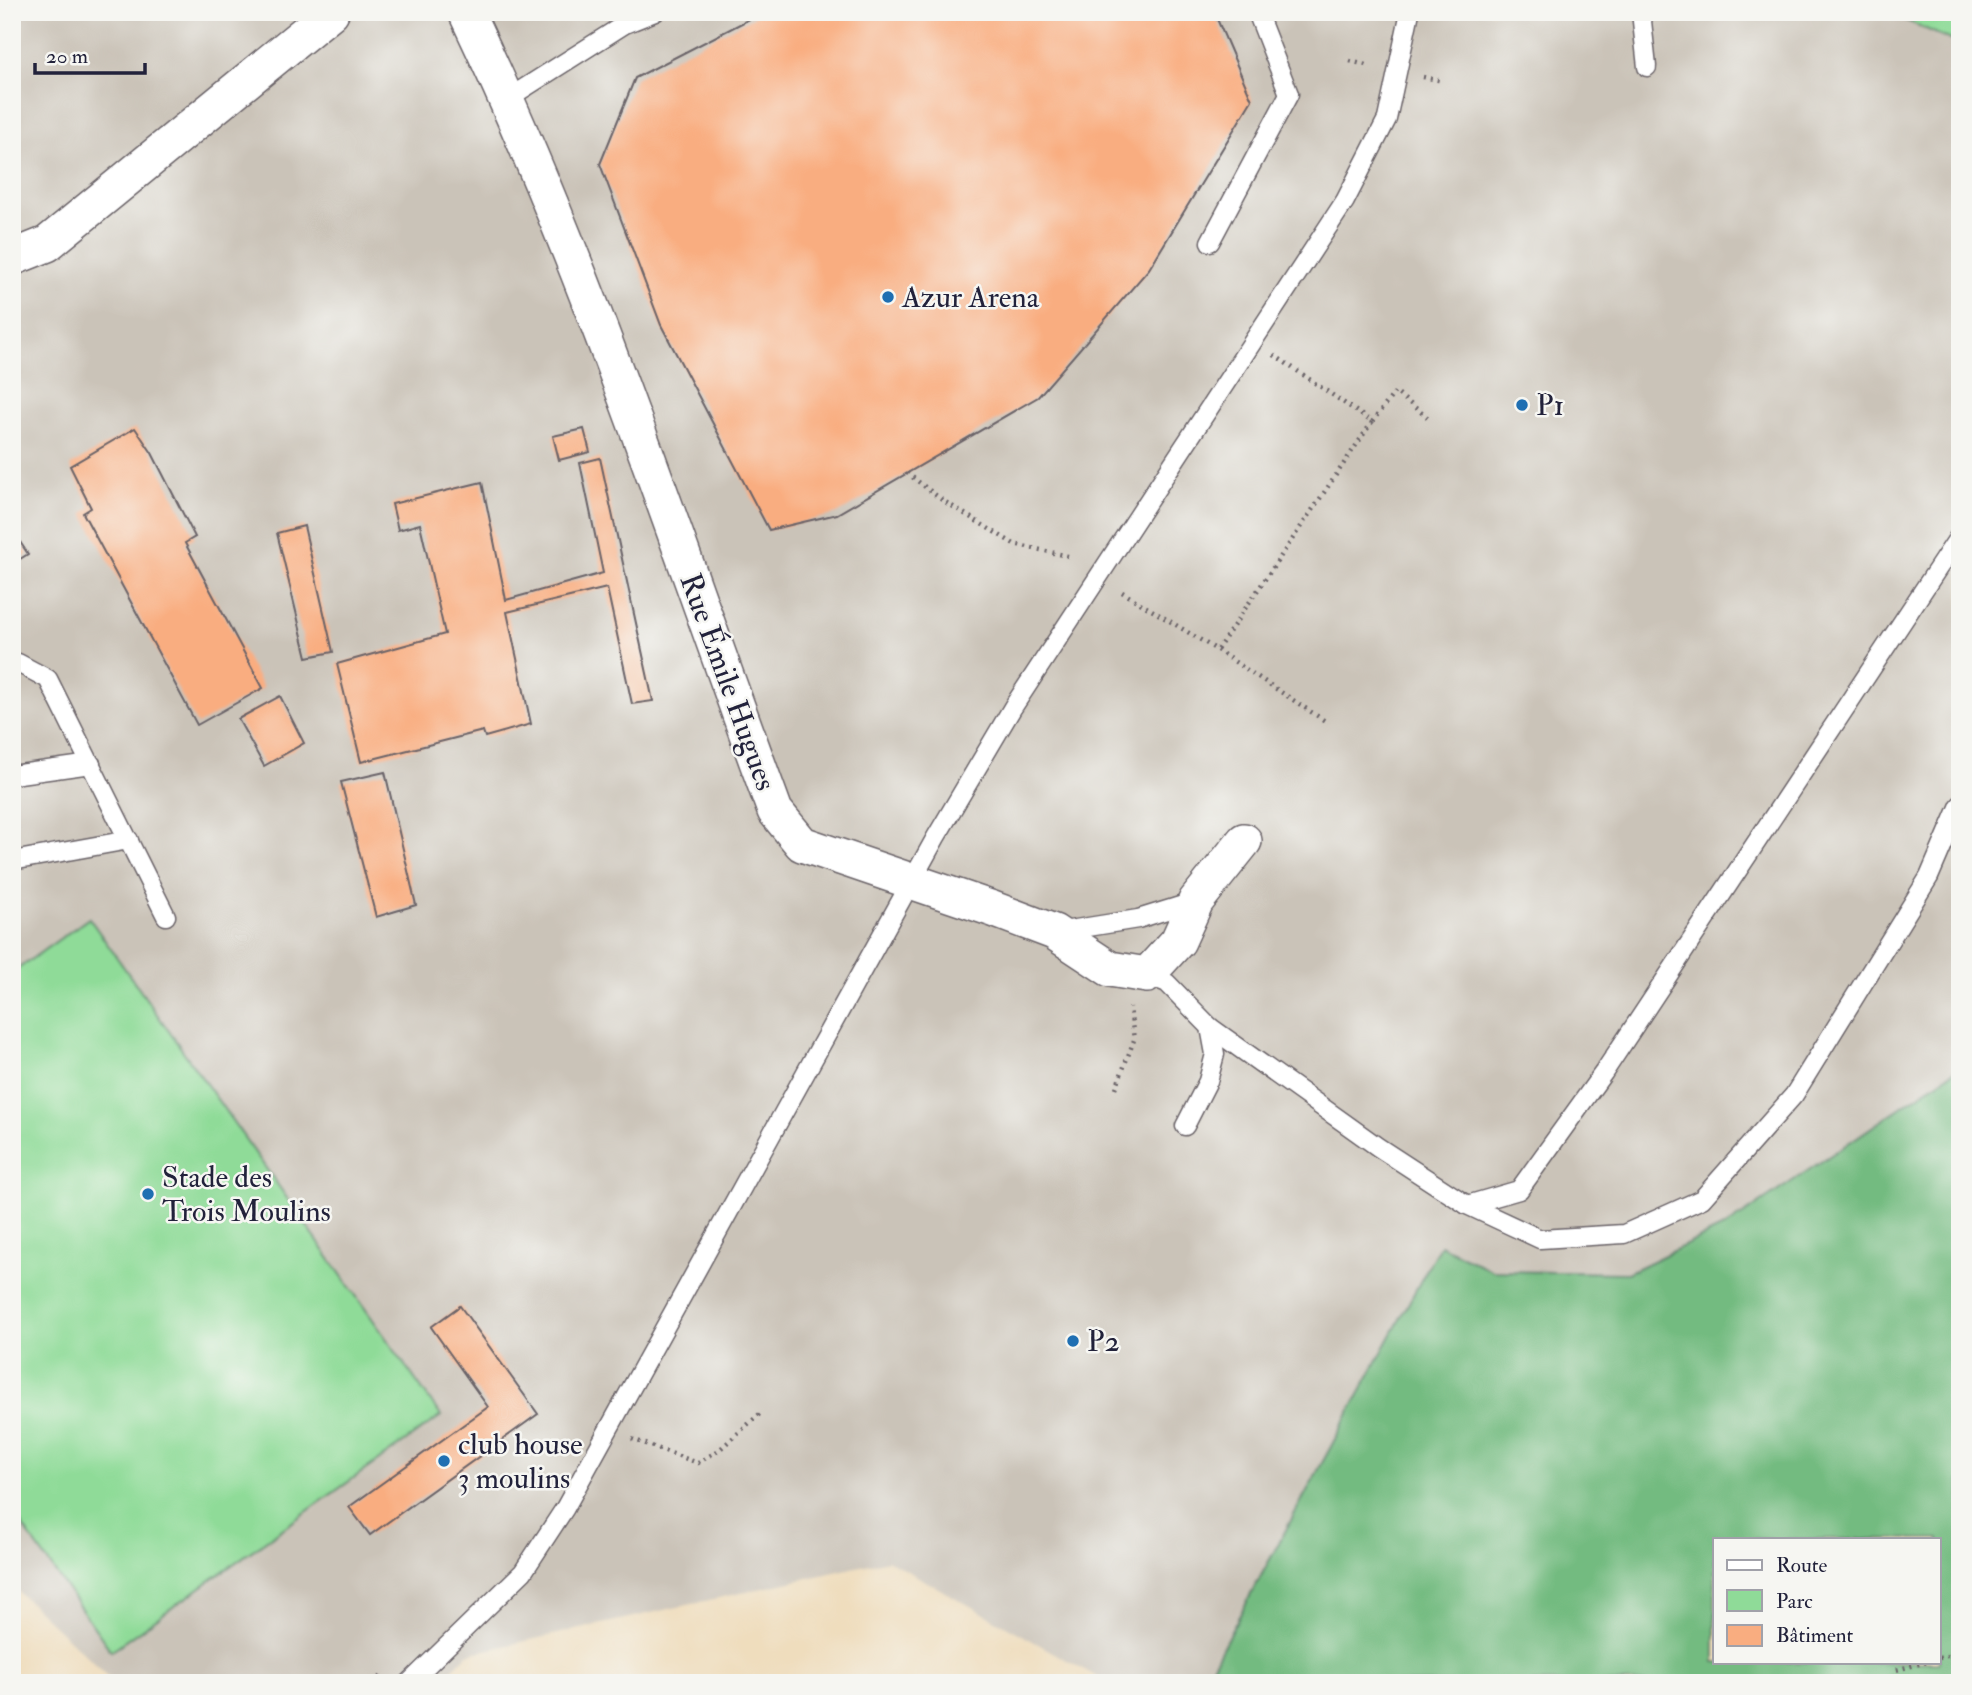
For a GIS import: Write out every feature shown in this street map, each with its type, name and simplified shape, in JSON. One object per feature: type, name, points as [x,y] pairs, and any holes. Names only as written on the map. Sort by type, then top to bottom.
[{"type":"street","points":[[12,258],[47,244],[331,12]]},
{"type":"street","name":"Rue Émile Hugues","points":[[466,12],[507,99],[641,438],[775,811],[802,844],[1054,932],[1110,970],[1147,975]]},
{"type":"street","points":[[1147,975],[1178,941],[1196,901],[1244,841]]},
{"type":"lane","points":[[507,99],[625,24],[655,12]]},
{"type":"lane","points":[[1210,242],[1289,94],[1256,12]]},
{"type":"lane","points":[[409,1683],[523,1572],[565,1508],[910,882],[1013,707],[1345,201],[1387,119],[1410,12]]},
{"type":"lane","points":[[1641,12],[1647,67]]},
{"type":"lane","points":[[1467,1205],[1519,1190],[1604,1072],[1960,535]]},
{"type":"lane","points":[[12,665],[18,663],[48,679],[166,916]]},
{"type":"lane","points":[[12,775],[91,764]]},
{"type":"lane","points":[[1147,975],[1167,983],[1210,1027],[1378,1147],[1467,1205],[1540,1240],[1624,1234],[1702,1199],[1794,1095],[1929,877],[1960,805]]},
{"type":"lane","points":[[12,861],[129,840]]},
{"type":"lane","points":[[1054,932],[1138,919],[1196,901]]},
{"type":"lane","points":[[1185,1126],[1208,1081],[1215,1054],[1210,1027]]},
{"type":"path","points":[[1273,354],[1372,422]]},
{"type":"path","points":[[1217,650],[1395,392],[1431,420]]},
{"type":"path","points":[[907,473],[942,500],[1014,544],[1068,556]]},
{"type":"path","points":[[1116,589],[1217,650],[1325,721]]},
{"type":"path","points":[[1110,970],[1129,1001],[1134,1040],[1116,1088]]},
{"type":"path","points":[[608,1430],[698,1463],[719,1450],[763,1411]]},
{"type":"path","points":[[1940,1658],[1960,1653]]},
{"type":"path","points":[[1894,1683],[1896,1670],[1919,1664]]},
{"type":"path","points":[[374,1683],[384,1673]]},
{"type":"shaded area","points":[[12,12],[1960,12],[1960,1067],[1728,1225],[1627,1273],[1493,1271],[1440,1246],[1203,1683],[1108,1683],[888,1560],[468,1654],[438,1683],[115,1683],[12,1586]]},
{"type":"green space","points":[[1887,12],[1960,12],[1960,44]]},
{"type":"green space","name":"Stade des Trois Moulins","points":[[89,918],[441,1416],[111,1651],[12,1511],[12,973]]},
{"type":"green space","points":[[1960,1067],[1960,1683],[1203,1683],[1440,1245],[1493,1271],[1627,1273],[1728,1225]]},
{"type":"building","name":"Azur Arena","points":[[763,12],[1214,12],[1252,100],[1149,269],[1038,397],[837,514],[769,530],[661,325],[600,164],[635,78]]},
{"type":"building","points":[[135,428],[152,453],[195,537],[185,543],[263,688],[197,725],[83,513],[91,508],[70,466]]},
{"type":"building","points":[[584,429],[590,452],[559,460],[553,436]]},
{"type":"building","points":[[600,458],[653,701],[632,704],[607,588],[507,612],[531,724],[485,737],[483,731],[361,762],[337,664],[445,634],[420,524],[398,530],[392,504],[482,482],[506,600],[603,573],[580,463]]},
{"type":"building","points":[[304,526],[333,652],[307,657],[277,533]]},
{"type":"building","points":[[12,530],[28,554],[12,564]]},
{"type":"building","points":[[280,696],[304,743],[264,766],[238,719]]},
{"type":"building","points":[[385,772],[416,905],[376,917],[341,782]]},
{"type":"building","name":"club house 3 moulins","points":[[460,1306],[538,1414],[370,1535],[349,1507],[488,1407],[431,1327]]},
{"type":"place","name":"Azur Arena","points":[[888,297]]},
{"type":"place","name":"P1","points":[[1522,405]]},
{"type":"place","name":"Stade des Trois Moulins","points":[[148,1194]]},
{"type":"place","name":"P2","points":[[1073,1341]]},
{"type":"place","name":"club house 3 moulins","points":[[444,1461]]}]
